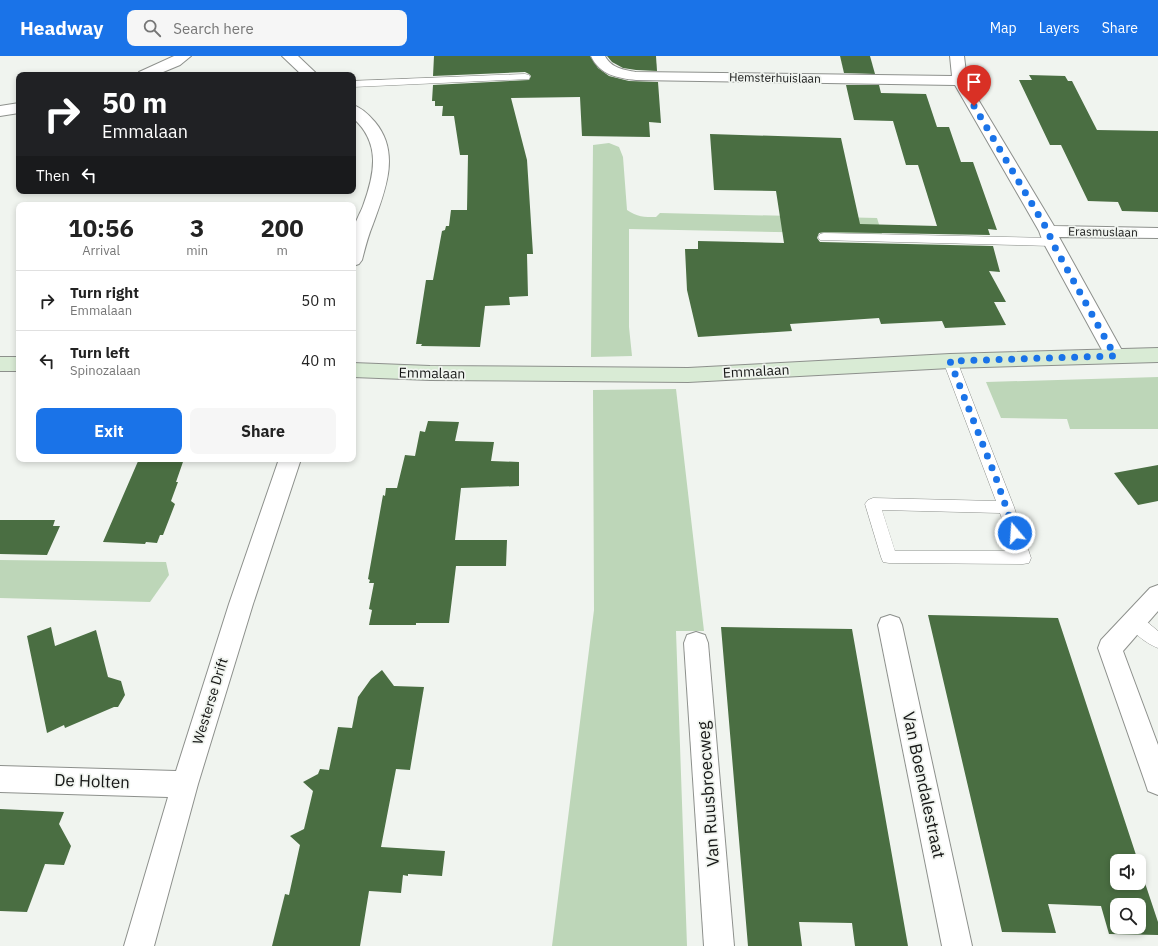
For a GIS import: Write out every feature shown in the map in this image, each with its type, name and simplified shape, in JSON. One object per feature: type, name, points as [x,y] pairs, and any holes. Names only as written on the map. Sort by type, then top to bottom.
[{"type":"main road","name":"Emmalaan","points":[[356,370],[430,373],[688,375],[950,361],[1158,355]]},
{"type":"main road","points":[[0,364],[16,364]]},
{"type":"street","points":[[151,72],[175,62],[184,56]]},
{"type":"street","points":[[289,56],[308,72]]},
{"type":"street","name":"Hemsterhuislaan","points":[[598,56],[604,66],[618,73],[636,76],[960,81]]},
{"type":"street","points":[[957,56],[960,81],[1050,236],[1115,356]]},
{"type":"street","points":[[0,111],[16,108]]},
{"type":"street","points":[[356,112],[364,118],[378,140],[381,161],[380,183],[362,228],[356,249]]},
{"type":"street","name":"Erasmuslaan","points":[[1050,236],[1158,233]]},
{"type":"street","name":"Westerse Drift","points":[[139,946],[185,784],[241,604],[289,462]]},
{"type":"street","points":[[1158,595],[1110,648],[1158,782]]},
{"type":"street","name":"Van Boendalestraat","points":[[890,625],[957,946]]},
{"type":"street","name":"Van Ruusbroecweg","points":[[696,643],[719,946]]},
{"type":"street","name":"De Holten","points":[[0,778],[185,784]]},
{"type":"lane","points":[[356,84],[525,77]]},
{"type":"lane","points":[[824,237],[1050,236]]},
{"type":"lane","points":[[950,361],[1006,507],[1023,558],[889,557],[873,504],[1006,507]]},
{"type":"lane","points":[[1134,621],[1158,641]]},
{"type":"green space","points":[[609,143],[619,147],[623,157],[627,210],[637,215],[644,217],[656,217],[660,213],[877,218],[882,234],[629,229],[629,327],[632,356],[591,357],[593,145]]},
{"type":"green space","points":[[1158,377],[1158,429],[1070,429],[1067,419],[1001,418],[986,382]]},
{"type":"green space","points":[[676,389],[704,631],[676,631],[687,946],[552,946],[594,610],[593,390]]},
{"type":"green space","points":[[0,560],[166,562],[169,575],[150,602],[0,598]]},
{"type":"building","points":[[434,56],[590,56],[598,68],[609,76],[629,81],[658,82],[661,123],[649,122],[650,137],[582,136],[580,97],[511,98],[527,160],[533,254],[527,254],[528,296],[509,297],[510,305],[485,306],[480,347],[421,346],[422,344],[416,344],[426,280],[433,280],[442,231],[445,230],[446,226],[449,226],[451,210],[467,210],[468,155],[460,155],[454,116],[442,116],[443,106],[435,106],[435,101],[432,101],[433,85],[529,80],[531,76],[525,72],[433,76]]},
{"type":"building","points":[[607,56],[656,56],[657,71],[623,68],[612,62]]},
{"type":"building","points":[[840,56],[870,56],[875,74],[844,73]]},
{"type":"building","points":[[1029,75],[1065,76],[1068,81],[1072,81],[1097,130],[1158,131],[1158,212],[1122,211],[1118,202],[1088,201],[1061,145],[1050,145],[1019,80],[1032,80]]},
{"type":"building","points":[[846,85],[879,85],[881,93],[926,94],[937,127],[949,127],[961,162],[973,162],[997,230],[988,229],[990,235],[824,232],[819,233],[817,238],[820,242],[993,246],[1000,272],[989,271],[1006,302],[994,302],[1006,325],[945,328],[942,321],[881,324],[879,318],[790,324],[792,331],[698,337],[687,290],[685,249],[698,249],[698,241],[784,243],[776,191],[714,190],[710,134],[841,138],[860,224],[937,226],[918,165],[906,165],[893,121],[854,120]]},
{"type":"building","points":[[428,421],[459,422],[455,441],[494,442],[491,461],[519,462],[519,486],[461,488],[455,540],[507,540],[506,566],[456,566],[449,623],[369,625],[372,610],[369,609],[374,583],[369,583],[370,580],[368,579],[383,495],[385,496],[386,488],[397,488],[405,455],[415,456],[420,431],[425,432]]},
{"type":"building","points":[[138,462],[183,462],[171,501],[175,504],[163,535],[160,535],[157,543],[146,542],[145,544],[103,542]]},
{"type":"building","points":[[1158,465],[1158,501],[1138,505],[1114,473]]},
{"type":"building","points":[[0,520],[55,520],[53,526],[60,526],[47,555],[0,554]]},
{"type":"building","points":[[928,615],[1058,618],[1136,854],[1110,854],[1110,890],[1146,890],[1146,886],[1158,922],[1158,935],[1109,934],[1101,906],[1048,904],[1056,933],[1002,932]]},
{"type":"building","points":[[51,627],[55,646],[96,630],[108,677],[121,681],[125,695],[118,707],[114,707],[65,728],[64,725],[47,733],[27,636]]},
{"type":"building","points":[[721,627],[852,629],[908,946],[855,946],[852,923],[799,922],[802,946],[748,946]]},
{"type":"building","points":[[382,670],[394,686],[424,687],[410,770],[396,769],[381,847],[445,851],[442,876],[403,875],[401,893],[369,891],[360,946],[272,946],[285,894],[289,895],[300,845],[290,836],[304,829],[313,791],[303,782],[318,774],[320,769],[329,770],[338,727],[352,728],[358,697],[371,679]]},
{"type":"building","points":[[0,809],[64,812],[59,824],[71,846],[64,865],[45,864],[27,912],[0,911]]},
{"type":"route","points":[[974,106],[1048,231],[1052,242],[1115,356],[950,361],[996,478],[1015,533]]}]
